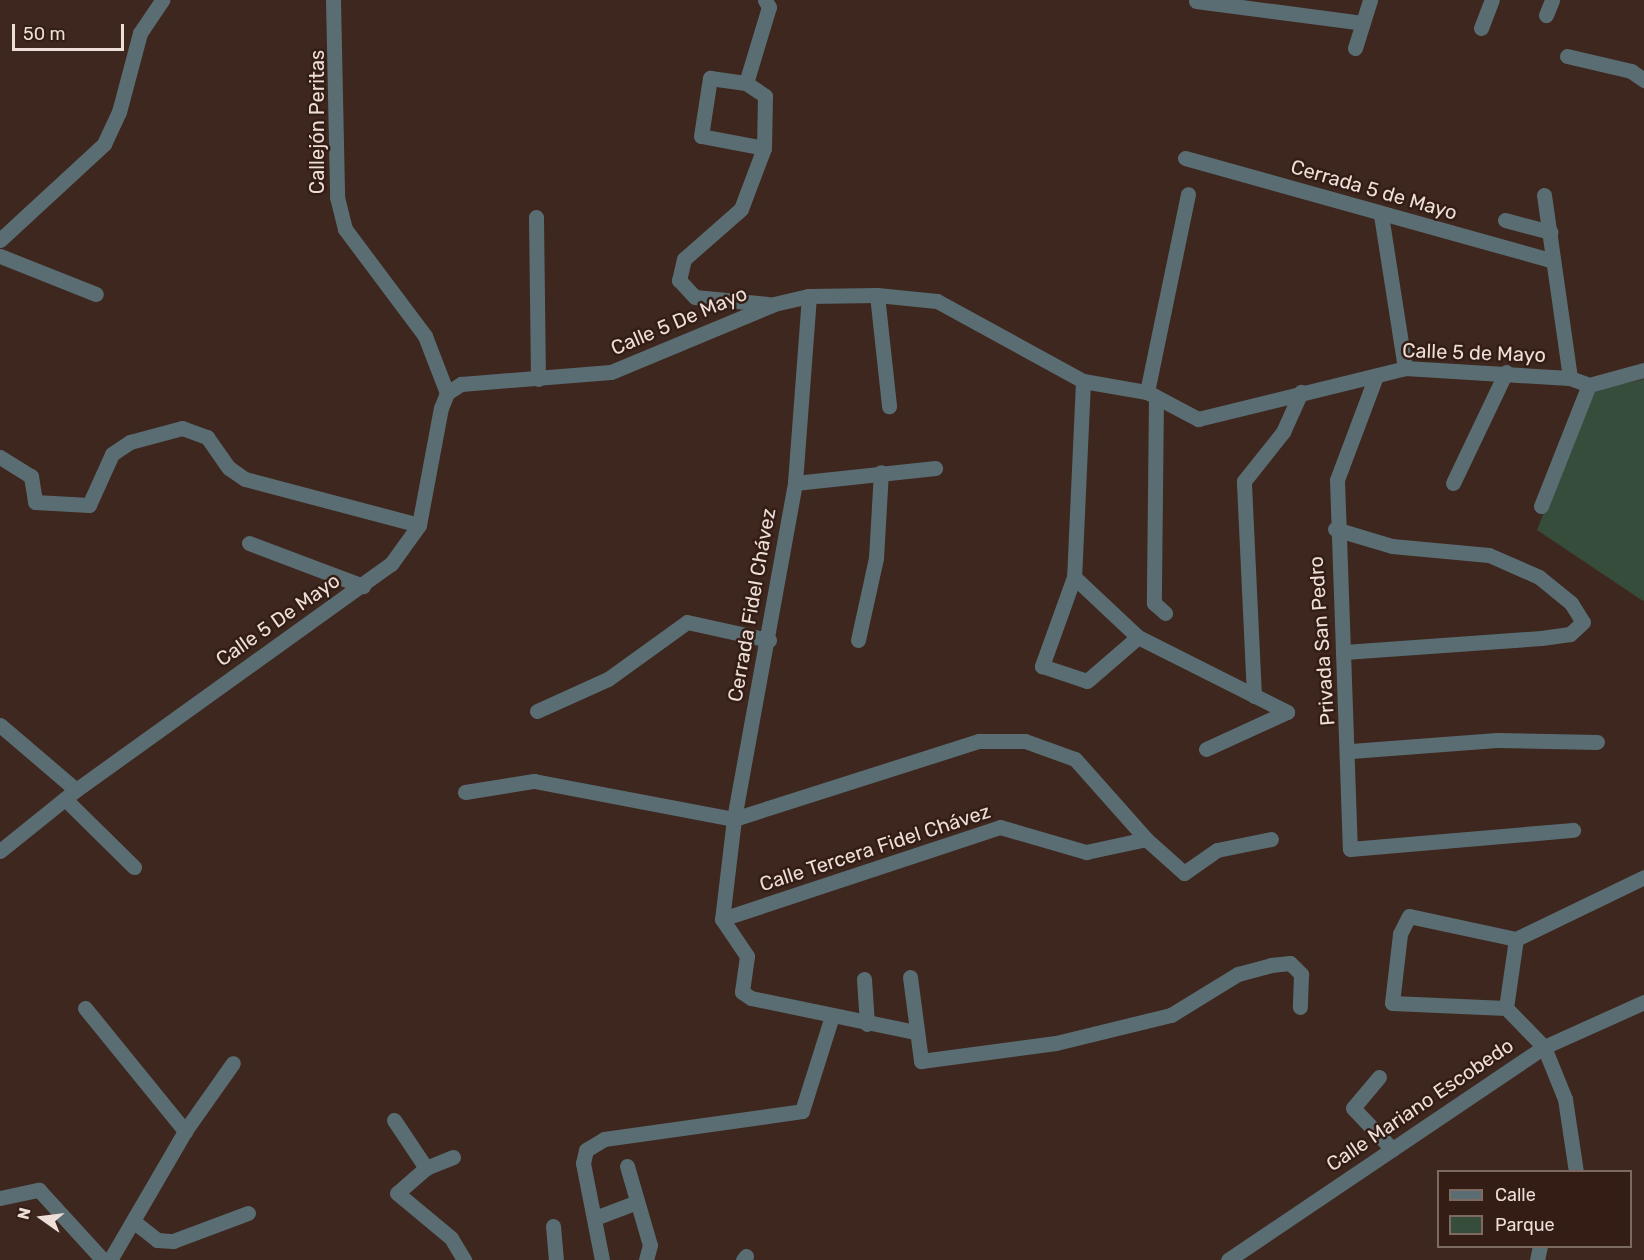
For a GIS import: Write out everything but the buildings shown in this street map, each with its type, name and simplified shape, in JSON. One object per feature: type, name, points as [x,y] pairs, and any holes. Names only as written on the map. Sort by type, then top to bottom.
[{"type":"street","points":[[0,240],[104,144],[119,112],[140,33],[162,0]]},
{"type":"street","name":"Callejón Peritas","points":[[333,0],[337,197],[345,229],[425,336],[447,393]]},
{"type":"street","points":[[746,83],[769,7],[765,0]]},
{"type":"street","points":[[1355,48],[1370,0]]},
{"type":"street","points":[[1481,28],[1492,0]]},
{"type":"street","points":[[1546,15],[1552,0]]},
{"type":"street","points":[[1196,1],[1262,4],[1363,23]]},
{"type":"street","points":[[1567,56],[1631,70],[1644,80]]},
{"type":"street","points":[[764,148],[701,136],[710,78],[746,83],[765,96],[764,148],[741,209],[684,259],[679,280],[695,297],[774,304]]},
{"type":"street","name":"Cerrada 5 de Mayo","points":[[1185,158],[1381,215],[1553,261]]},
{"type":"street","points":[[1166,612],[1154,603],[1152,395],[1188,194]]},
{"type":"street","points":[[1544,195],[1570,378]]},
{"type":"street","points":[[1381,215],[1404,368]]},
{"type":"street","points":[[536,217],[538,379]]},
{"type":"street","points":[[1505,220],[1550,232]]},
{"type":"street","points":[[0,256],[96,294]]},
{"type":"street","points":[[877,295],[889,406]]},
{"type":"street","name":"Calle 5 De Mayo","points":[[0,851],[70,794],[391,564],[419,525],[447,393],[460,384],[611,372],[774,304],[809,296],[877,295],[937,301],[1083,381]]},
{"type":"street","name":"Cerrada Fidel Chávez","points":[[722,919],[734,819],[769,640],[795,483],[809,296]]},
{"type":"street","name":"Calle 5 de Mayo","points":[[1083,381],[1152,395],[1198,419],[1404,368],[1506,372],[1570,378],[1589,385]]},
{"type":"street","points":[[1541,506],[1589,385],[1644,370]]},
{"type":"street","points":[[1453,483],[1506,372]]},
{"type":"street","name":"Privada San Pedro","points":[[1376,376],[1337,480],[1335,529],[1351,751],[1350,849],[1506,839],[1573,830]]},
{"type":"street","points":[[1083,381],[1074,577],[1042,666],[1087,681],[1138,637]]},
{"type":"street","points":[[1074,577],[1138,637],[1254,696],[1244,482],[1283,432],[1301,392]]},
{"type":"street","points":[[0,457],[31,476],[35,502],[90,505],[112,454],[130,442],[182,428],[207,437],[229,468],[245,479],[419,525]]},
{"type":"street","points":[[795,483],[935,468]]},
{"type":"street","points":[[858,640],[876,558],[881,472]]},
{"type":"street","points":[[1335,529],[1392,546],[1489,555],[1539,577],[1571,603],[1582,622],[1570,634],[1541,638],[1344,652]]},
{"type":"street","points":[[249,543],[363,586]]},
{"type":"street","points":[[537,711],[608,679],[687,622],[769,640]]},
{"type":"street","name":"Privada San Pedro","points":[[1206,749],[1287,712],[1254,696]]},
{"type":"street","points":[[0,725],[70,794],[134,867]]},
{"type":"street","points":[[1351,751],[1497,740],[1597,742]]},
{"type":"street","points":[[465,792],[534,781],[734,819],[979,741],[1025,741],[1075,759],[1146,839],[1184,873],[1217,849],[1271,839]]},
{"type":"street","name":"Calle Tercera Fidel Chávez","points":[[722,919],[1000,827],[1086,852],[1146,839]]},
{"type":"street","points":[[1576,1170],[1565,1099],[1544,1047],[1506,1008],[1392,1003],[1400,934],[1409,916],[1516,939],[1644,877]]},
{"type":"street","points":[[722,919],[747,956],[742,992],[832,1016],[915,1032]]},
{"type":"street","name":"Calle Mariano Escobedo","points":[[1506,1008],[1516,939]]},
{"type":"street","points":[[910,978],[915,1032],[921,1061],[1056,1043],[1171,1015],[1238,974],[1290,963],[1301,974],[1300,1007]]},
{"type":"street","points":[[864,978],[867,1024]]},
{"type":"street","name":"Calle Mariano Escobedo","points":[[1228,1260],[1544,1047],[1644,1002]]},
{"type":"street","points":[[85,1008],[185,1131]]},
{"type":"street","points":[[602,1260],[596,1218],[583,1163],[586,1150],[604,1139],[802,1111],[832,1016]]},
{"type":"street","points":[[110,1260],[185,1131],[233,1063]]},
{"type":"street","points":[[1379,1077],[1353,1108],[1392,1149]]},
{"type":"street","points":[[394,1120],[426,1168]]},
{"type":"street","points":[[453,1157],[426,1168],[397,1194],[451,1238],[464,1260]]},
{"type":"street","points":[[627,1166],[650,1245],[646,1260]]},
{"type":"street","points":[[0,1198],[39,1190],[103,1260]]},
{"type":"street","points":[[596,1218],[637,1202]]},
{"type":"street","points":[[133,1221],[157,1240],[173,1240],[248,1214]]},
{"type":"street","points":[[553,1226],[556,1260]]},
{"type":"green space","points":[[1644,379],[1643,601],[1537,530],[1592,391]]}]
